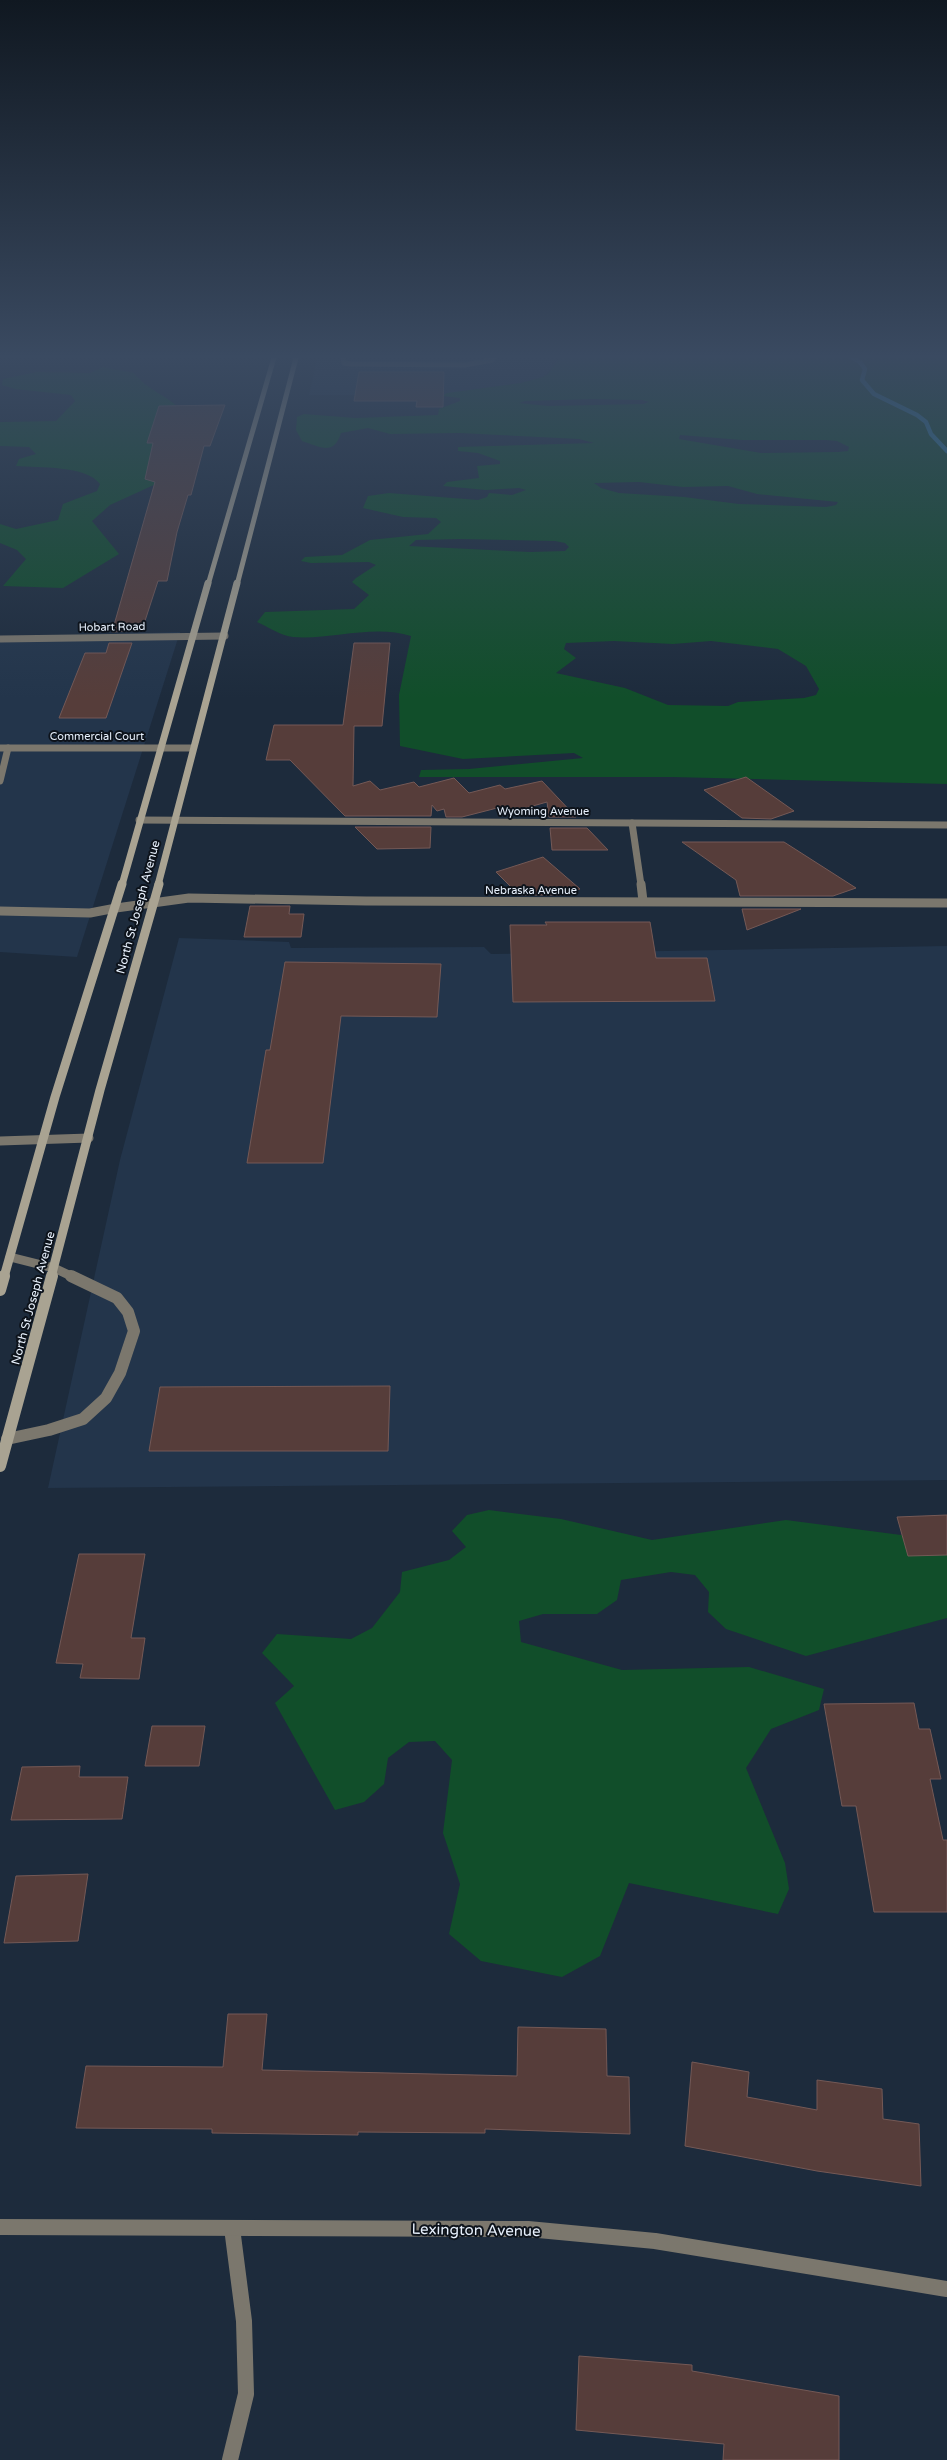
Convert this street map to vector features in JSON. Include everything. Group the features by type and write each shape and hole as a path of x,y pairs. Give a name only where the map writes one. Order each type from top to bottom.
{"main road":[{"name":"North St Joseph Avenue","path":"0,1288 55,1097 116,908 159,748 241,469"},
{"name":"North St Joseph Avenue","path":"0,1466 89,1138 96,1100 142,945 268,469"}],"street":[{"name":"Hobart Road","path":"0,638 225,636"},
{"name":"Commercial Court","path":"0,748 193,748"},
{"path":"0,781 8,748"},
{"name":"Wyoming Avenue","path":"139,820 947,825"},
{"path":"632,823 643,901"},
{"name":"Nebraska Avenue","path":"0,911 90,913 152,902 189,898 376,901 947,903"},
{"path":"0,1141 89,1138"},
{"path":"7,1439 49,1430 83,1419 106,1398 127,1355 134,1331 128,1312 118,1298 54,1268 10,1257"},
{"name":"Lexington Avenue","path":"0,2227 528,2229 655,2241 947,2289"},
{"path":"230,2460 246,2394 244,2321 232,2228"}],"shaded area":[{"path":"180,632 77,957 0,952 0,637"},
{"path":"179,938 289,942 291,948 484,947 491,954 947,946 947,1480 48,1488 120,1160"}],"green space":[{"path":"59,469 161,469 156,484 110,505 92,521 119,554 63,588 3,586 26,559 17,550 0,543 0,524 16,529 58,520 63,504 97,491 100,484 93,478 84,473"},
{"path":"477,469 947,469 947,784 672,777 419,777 421,770 469,769 583,758 574,753 463,759 400,746 399,695 411,636 397,633 367,632 293,637 257,622 265,612 354,609 369,595 352,582 376,565 369,562 311,563 301,561 305,557 342,555 370,540 428,534 441,522 436,518 403,517 363,508 368,496 389,493 478,500 487,497 489,493 512,495 526,490 519,488 486,490 443,486 447,482 479,478","holes":["639,482 683,487 728,486 757,494 838,502 836,505 826,507 739,504 684,497 619,493 601,488 594,483","416,540 555,541 565,543 569,547 565,551 530,552 409,546","614,641 673,644 711,641 778,649 806,666 819,689 816,695 804,698 738,702 728,706 668,705 625,688 556,673 576,658 564,649 566,643"]},
{"path":"489,1510 561,1519 652,1540 786,1520 947,1541 947,1618 806,1656 726,1629 708,1612 709,1592 695,1575 671,1572 621,1580 617,1600 597,1614 543,1614 519,1621 521,1642 622,1670 749,1667 824,1689 819,1710 771,1729 746,1768 785,1863 789,1889 778,1914 629,1883 600,1956 562,1977 481,1961 449,1934 460,1884 443,1833 452,1760 435,1741 409,1742 388,1758 384,1784 364,1802 335,1810 275,1703 294,1686 262,1653 277,1634 351,1639 372,1628 400,1592 402,1572 449,1560 466,1547 452,1531 467,1515"}],"building":[{"path":"147,469 198,469 191,495 188,495 177,532 167,581 158,581 142,630 112,632 155,482 145,479"},
{"path":"109,643 132,643 106,718 59,718 85,653 106,653"},
{"path":"354,643 390,643 382,726 354,726 353,786 370,781 380,790 414,782 419,787 454,778 469,793 500,785 505,789 542,781 576,817 549,817 547,802 508,813 501,807 462,817 446,817 444,809 437,811 432,805 431,816 345,816 290,760 266,760 274,725 343,725"},
{"path":"746,777 794,811 771,819 742,818 704,790"},
{"path":"355,827 431,827 430,848 377,849"},
{"path":"550,828 587,828 608,850 552,850"},
{"path":"682,842 784,842 856,888 833,896 740,896 736,880"},
{"path":"543,857 580,889 559,895 519,895 496,872"},
{"path":"250,906 290,906 289,914 304,914 301,937 244,937"},
{"path":"742,909 801,909 747,930"},
{"path":"545,922 650,922 656,958 707,958 715,1001 513,1002 510,925 547,925"},
{"path":"285,962 441,964 437,1017 341,1016 323,1163 247,1163 266,1050 270,1050"},
{"path":"390,1386 388,1451 149,1451 160,1387"},
{"path":"947,1515 947,1555 908,1556 897,1517"},
{"path":"79,1554 145,1554 131,1638 145,1638 139,1679 80,1678 83,1664 56,1663"},
{"path":"914,1703 919,1729 930,1729 941,1779 930,1779 943,1840 947,1840 947,1912 874,1912 856,1806 842,1806 824,1704"},
{"path":"152,1726 205,1726 199,1766 145,1766"},
{"path":"80,1766 79,1777 128,1777 122,1819 11,1820 22,1767"},
{"path":"88,1874 78,1941 4,1943 16,1876"},
{"path":"228,2014 267,2014 262,2070 517,2076 518,2027 606,2029 607,2076 629,2077 630,2134 485,2129 485,2133 358,2132 358,2135 212,2133 212,2129 76,2128 86,2066 223,2067"},
{"path":"692,2062 749,2072 747,2097 817,2110 817,2080 882,2089 883,2119 919,2124 921,2186 817,2171 685,2146"},
{"path":"579,2356 692,2365 692,2371 839,2396 839,2460 723,2460 724,2444 576,2430"}]}
